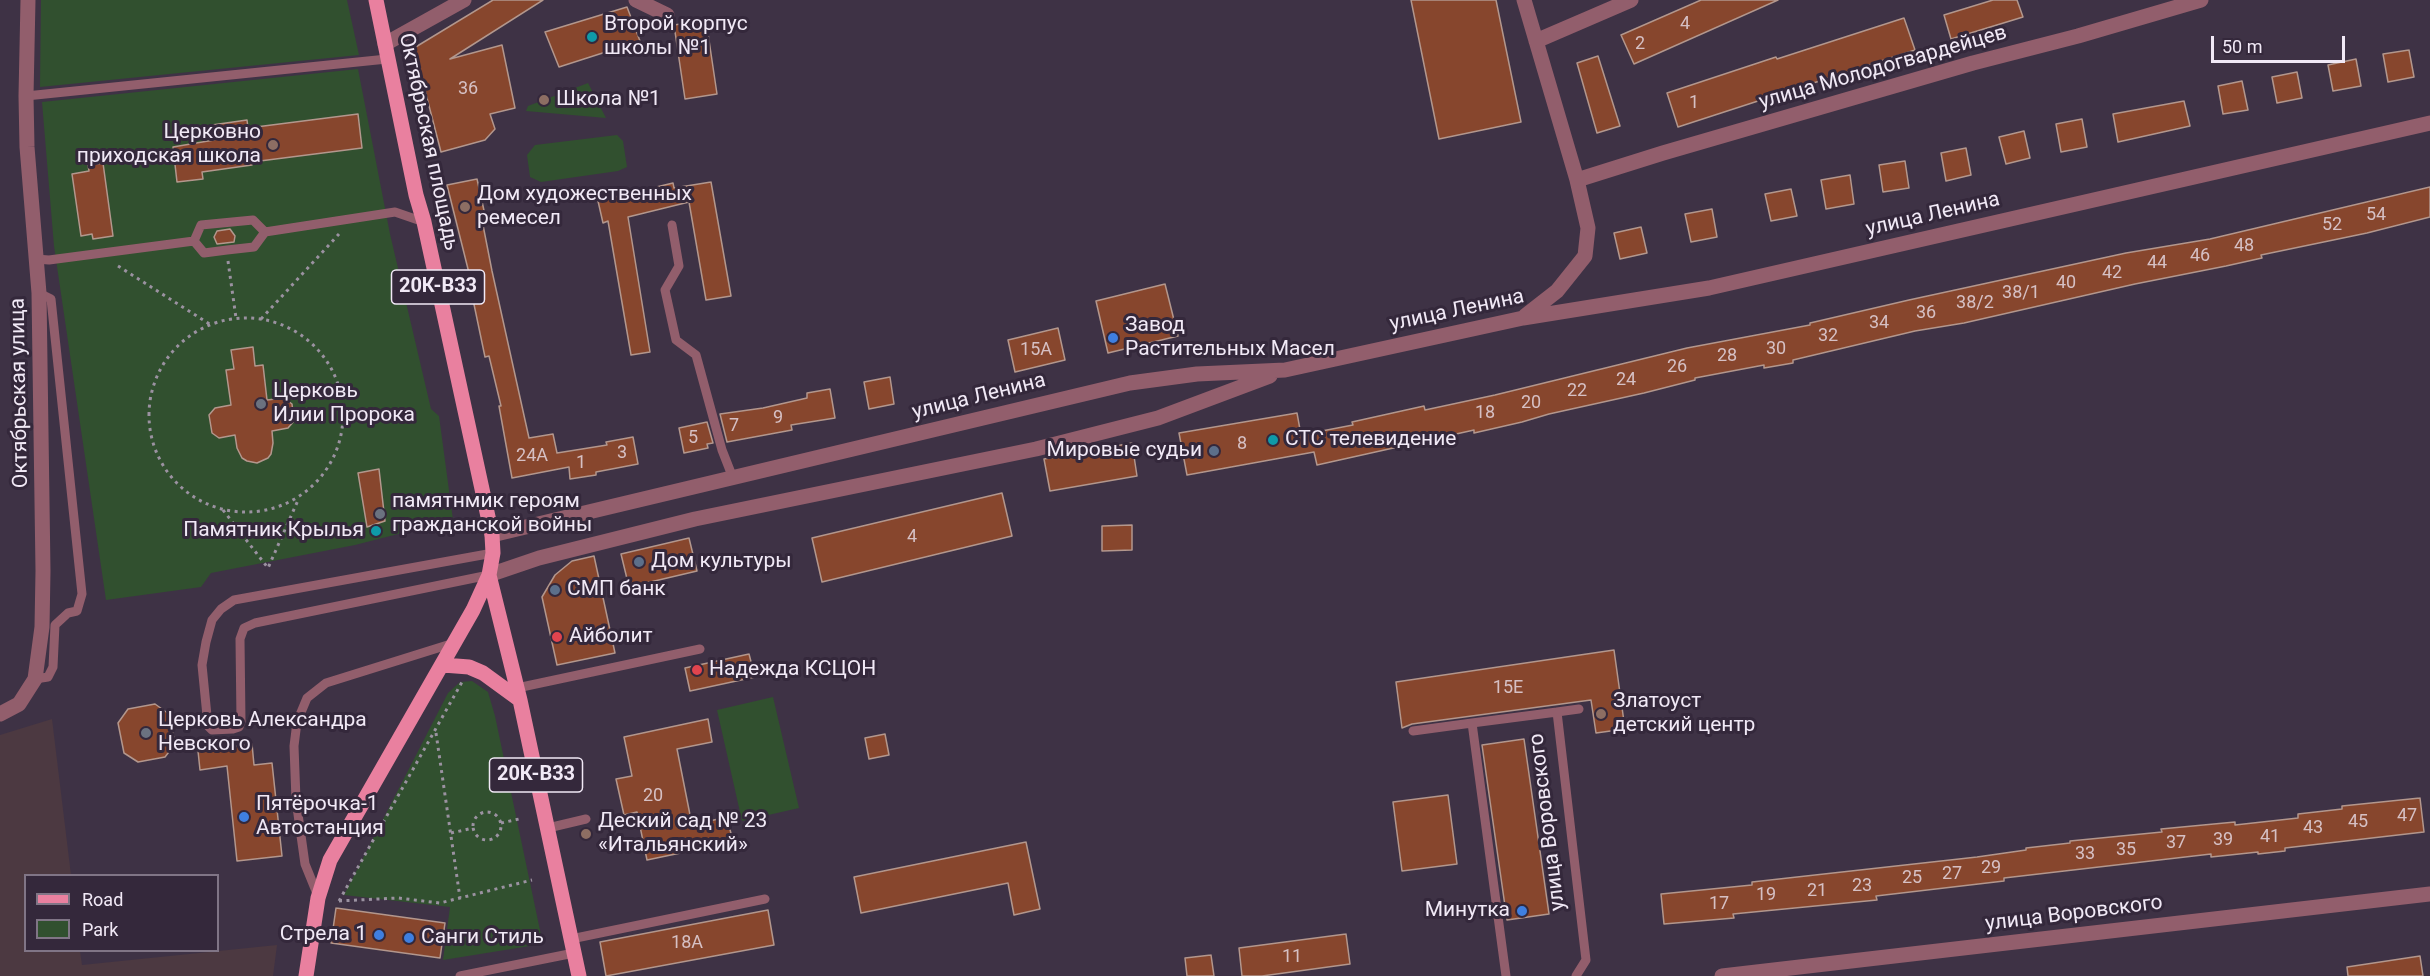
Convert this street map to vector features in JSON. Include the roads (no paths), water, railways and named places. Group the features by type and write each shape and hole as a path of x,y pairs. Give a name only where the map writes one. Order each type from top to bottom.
{"main road":[{"name":"Октябрьская площадь","path":"306,976 318,898 330,860 455,643 489,575 493,553 492,535 424,222 416,195 376,0"},
{"name":"Октябрьская площадь","path":"489,575 518,694 579,976"},
{"path":"443,665 469,667 518,694"}],"street":[{"name":"Октябрьская улица","path":"28,0 26,96 39,293 44,571 42,627 35,679"},
{"path":"386,51 464,0"},
{"path":"636,0 667,15"},
{"path":"1522,318 1557,291 1585,256 1588,228 1577,180 1524,0"},
{"path":"1536,41 1631,0"},
{"name":"улица Молодогвардейцев","path":"1577,180 1951,69 2078,36 2201,0"},
{"name":"улица Ленина","path":"492,535 1130,383 1197,374 1285,370 1522,318 1710,288 2430,123"},
{"path":"489,575 539,558 695,519 1047,446 1158,418 1285,370"},
{"path":"0,714 19,704 35,679"},
{"name":"улица Воровского","path":"1722,976 2430,894"}],"lane":[{"path":"26,96 386,51"},
{"path":"194,241 204,253 254,247 266,231 395,212 424,222"},
{"path":"194,241 201,225 253,220 266,231"},
{"path":"672,225 679,266 665,290 676,340 696,355 722,450 733,478"},
{"path":"36,259 49,260 194,241"},
{"path":"35,679 48,677 53,667 55,625 68,613 77,611 82,594 51,298 39,293"},
{"path":"489,575 255,623 244,628 240,639 241,721 239,727 212,730 208,726 202,665 206,642 212,620 220,609 234,600 493,553"},
{"path":"318,898 305,864 296,800 294,746 297,722 307,698 326,683 455,643"},
{"path":"518,694 700,649"},
{"path":"1557,712 1579,709"},
{"name":"улица Воровского","path":"1413,731 1557,712 1586,960 1576,976"},
{"path":"1472,723 1506,976"},
{"path":"548,828 586,819"},
{"path":"460,976 765,899"}],"place":[{"name":"Второй корпус школы №1","path":"592,37"},
{"name":"Школа №1","path":"544,100"},
{"name":"Церковно приходская школа","path":"273,145"},
{"name":"Дом художественных ремесел","path":"465,207"},
{"name":"Завод Растительных Масел","path":"1113,338"},
{"name":"Церковь Илии Пророка","path":"261,404"},
{"name":"СТС телевидение","path":"1273,440"},
{"name":"Мировые судьи","path":"1214,451"},
{"name":"памятнмик героям гражданской войны","path":"380,514"},
{"name":"Памятник Крылья","path":"376,531"},
{"name":"Дом культуры","path":"639,562"},
{"name":"СМП банк","path":"555,590"},
{"name":"Айболит","path":"557,637"},
{"name":"Надежда КСЦОН","path":"697,670"},
{"name":"Златоуст детский центр","path":"1601,714"},
{"name":"Церковь Александра Невского","path":"146,733"},
{"name":"Пятёрочка-1 Автостанция","path":"244,817"},
{"name":"Деский сад № 23 «Итальянский»","path":"586,834"},
{"name":"Минутка","path":"1522,911"},
{"name":"Стрела 1","path":"379,935"},
{"name":"Санги Стиль","path":"409,938"}]}
